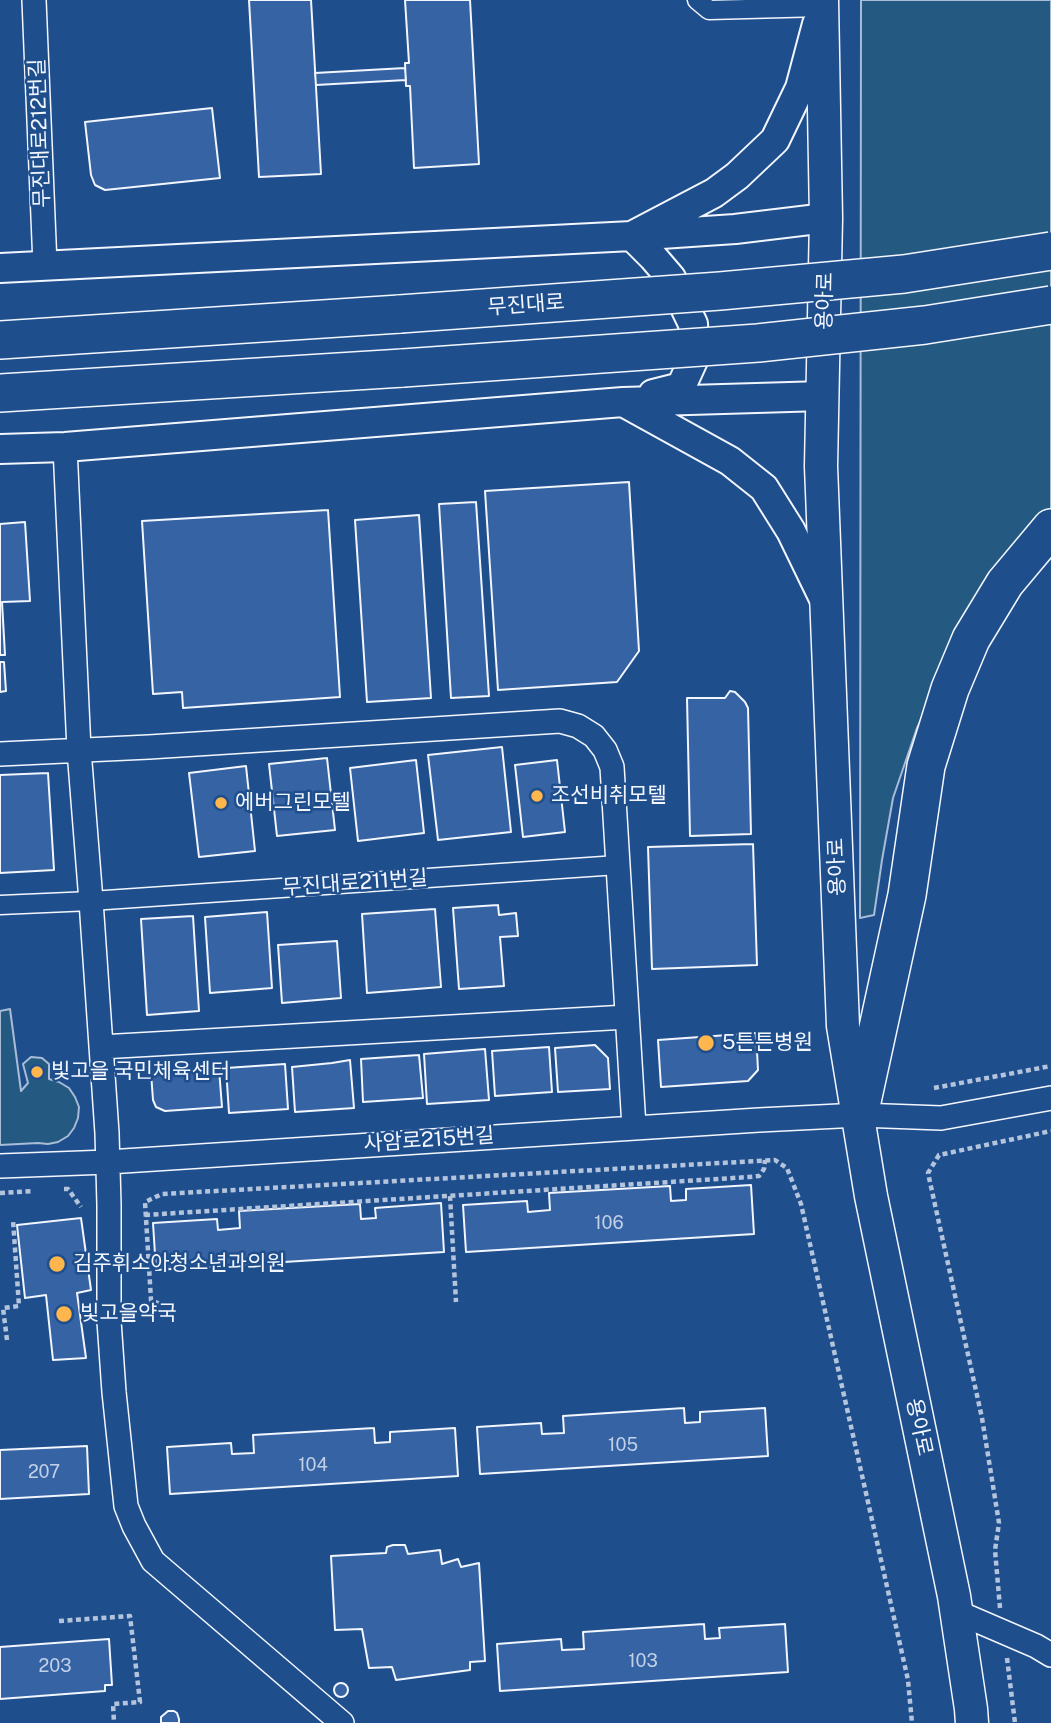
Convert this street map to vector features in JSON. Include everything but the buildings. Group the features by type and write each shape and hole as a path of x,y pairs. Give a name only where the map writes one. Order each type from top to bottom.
{"highway":[{"name":"무진대로","path":"0,340 720,291 904,274 1051,251"},
{"path":"0,393 758,343 925,325 1051,305"},
{"path":"859,1115 906,894 926,766 950,689 971,639 1005,583 1051,528"}],"main road":[{"name":"용아로","path":"822,4 826,218 821,466 843,1026 871,1196 957,1612 972,1723"}],"street":[{"name":"무진대로212번길","path":"34,0 45,265"},
{"path":"632,236 714,193 737,176 775,140 800,88 822,4 709,10 697,0"},
{"path":"0,268 632,236 735,229 826,218"},
{"path":"623,401 681,387 695,356 693,324 671,278 632,236"},
{"path":"0,449 65,447 623,401 823,396"},
{"path":"623,401 730,461 764,488 791,531 828,608"},
{"path":"65,447 79,750 108,1162 109,1321 126,1506 153,1561 342,1723"},
{"path":"0,754 560,721 578,726 594,736 605,750 612,767 634,1127"},
{"name":"무진대로211번길","path":"0,905 618,865"},
{"path":"101,1047 627,1017"},
{"name":"사암로215번길","path":"0,1166 108,1162 859,1115 941,1118 1051,1097"},
{"path":"957,1612 1051,1655"}],"path":[{"path":"934,1088 1051,1066"},
{"path":"1015,1723 995,1550 999,1523 982,1418 929,1172 939,1155 1051,1131"},
{"path":"145,1215 750,1177 759,1176 765,1169 765,1160"},
{"path":"160,1304 151,1300 145,1202 162,1194 775,1160 786,1168 801,1204 908,1680 912,1723"},
{"path":"54,1190 68,1189 81,1207"},
{"path":"0,1193 41,1190"},
{"path":"450,1196 456,1302"},
{"path":"7,1340 3,1308 19,1306 13,1220"},
{"path":"59,1621 130,1616 140,1702 113,1704 114,1723"}],"shaded area":[{"path":"861,0 1051,0 1051,528 954,651 917,728 893,798 874,915 860,918"},
{"name":"빛고을 국민체육센터","path":"10,1009 21,1091 28,1083 23,1064 31,1057 42,1058 49,1064 49,1079 69,1088 79,1107 74,1128 58,1142 0,1145 0,1011"}],"place":[{"name":"조선비취모텔","path":"537,796"},
{"name":"에버그린모텔","path":"221,803"},
{"name":"5튼튼병원","path":"706,1043"},
{"name":"빛고을 국민체육센터","path":"37,1072"},
{"name":"김주휘소아청소년과의원","path":"57,1264"},
{"name":"빛고을약국","path":"64,1314"}]}
